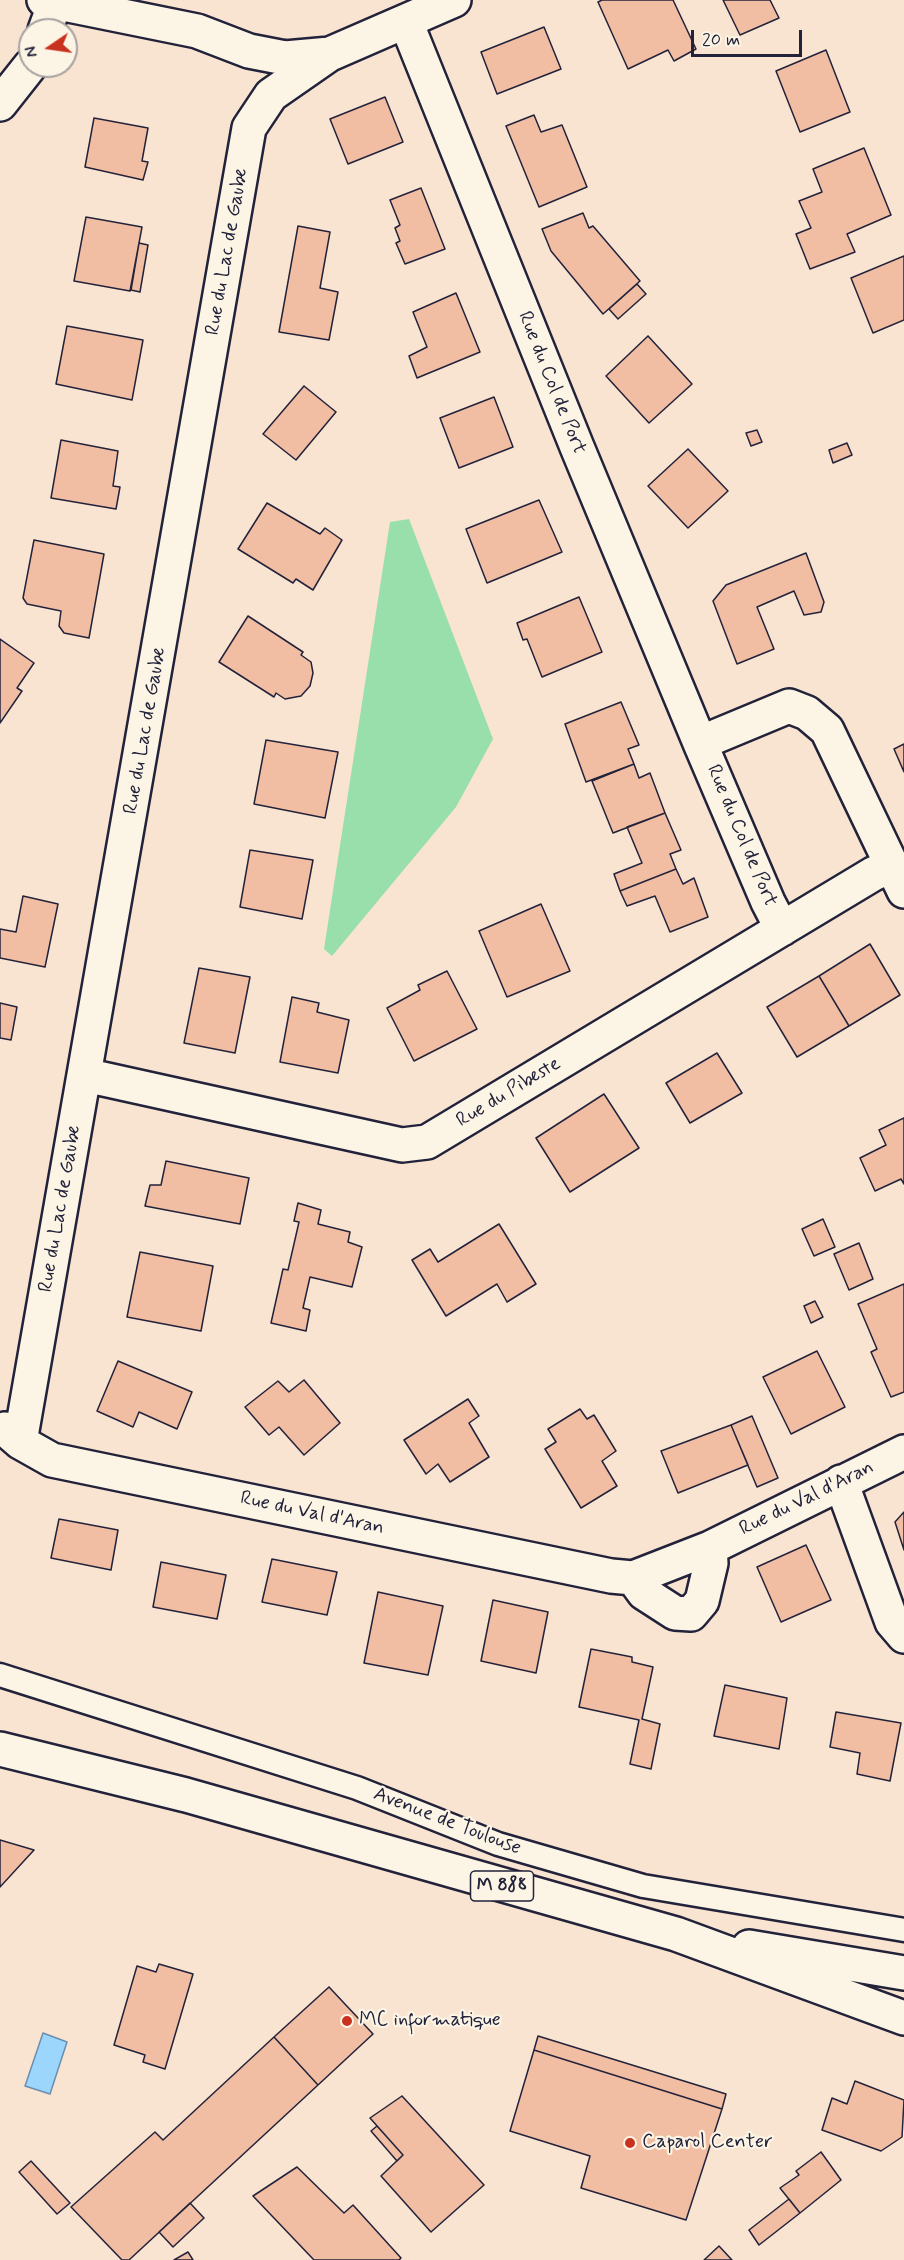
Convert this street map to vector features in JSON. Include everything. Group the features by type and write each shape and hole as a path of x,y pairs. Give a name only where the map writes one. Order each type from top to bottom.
{"street":[{"path":"48,11 197,31 258,53 285,58 330,54 454,0"},
{"name":"Rue du Col de Port","path":"406,22 700,743 768,902 782,929"},
{"name":"Rue du Lac de Gaube","path":"10,1434 85,1075 249,129 272,96 330,54"},
{"path":"0,104 21,78"},
{"name":"Rue du Col de Port","path":"700,743 789,706 807,713 827,730 898,878"},
{"name":"Rue du Pibeste","path":"85,1075 402,1145 427,1142 873,874 898,878"},
{"name":"Rue du Val d'Aran","path":"10,1434 52,1460 633,1578 710,1548 904,1452"},
{"path":"841,1482 892,1622 904,1636"},
{"path":"633,1578 644,1593 675,1613 691,1614 702,1601 711,1563 710,1548"},
{"name":"Avenue de Toulouse","path":"0,1749 186,1795 676,1934 904,2018"},
{"name":"Avenue de Toulouse","path":"676,1934 904,1973"}],"lane":[{"name":"Avenue de Toulouse","path":"0,1675 357,1788 498,1844 643,1886 904,1930"}],"green space":[{"path":"409,519 493,739 456,807 332,956 324,949 390,522"}],"water":[{"path":"43,2033 67,2042 50,2094 25,2086"}],"building":[{"path":"602,0 673,0 696,49 674,61 668,50 628,69 598,2"},
{"path":"723,0 770,0 779,18 740,35"},
{"path":"544,27 561,69 497,94 481,52"},
{"path":"826,50 850,112 800,132 776,71"},
{"path":"385,97 403,142 348,164 330,119"},
{"path":"534,115 541,132 562,125 587,187 539,207 506,126"},
{"path":"94,118 148,128 142,161 148,162 143,180 85,167"},
{"path":"864,148 891,215 847,234 855,252 810,269 796,234 811,228 799,201 822,192 813,169"},
{"path":"421,188 445,249 405,264 396,243 400,241 395,228 400,225 390,200"},
{"path":"583,213 589,228 593,226 640,281 603,314 551,251 542,229"},
{"path":"86,217 142,227 130,291 74,281"},
{"path":"298,226 330,232 320,288 338,292 329,340 279,332"},
{"path":"139,243 148,245 140,292 131,290"},
{"path":"904,256 904,320 873,333 851,278"},
{"path":"637,284 646,294 618,319 609,309"},
{"path":"456,293 480,352 417,378 409,356 427,347 413,312"},
{"path":"67,326 143,340 132,400 56,384"},
{"path":"648,336 692,384 649,423 606,376"},
{"path":"304,386 336,412 296,460 263,434"},
{"path":"494,397 513,447 459,468 440,418"},
{"path":"757,430 762,442 751,446 746,433"},
{"path":"61,440 118,451 113,486 120,487 116,509 51,498"},
{"path":"847,443 852,455 833,463 829,450"},
{"path":"688,449 728,491 688,528 648,486"},
{"path":"539,500 562,552 487,583 466,529"},
{"path":"267,503 320,534 325,528 342,540 313,590 296,579 293,583 238,549"},
{"path":"34,540 104,554 89,638 64,633 59,626 61,611 27,604 23,598"},
{"path":"806,553 824,602 821,612 804,615 794,591 757,607 774,649 737,664 713,601 726,585"},
{"path":"579,597 602,652 542,677 527,639 523,640 517,623"},
{"path":"248,616 303,652 301,655 311,662 313,673 310,686 301,696 285,699 276,693 274,697 219,662"},
{"path":"0,639 34,663 17,688 22,691 0,723"},
{"path":"621,702 639,745 628,749 634,764 586,782 565,724"},
{"path":"266,740 338,752 325,818 254,804"},
{"path":"904,744 904,772 894,749"},
{"path":"634,764 639,778 650,773 665,813 613,833 592,781"},
{"path":"665,813 681,850 670,854 676,869 620,891 614,874 642,863 627,827"},
{"path":"250,850 313,860 302,919 240,907"},
{"path":"676,869 683,884 694,878 708,917 670,932 655,896 627,906 620,891"},
{"path":"23,896 58,904 45,967 0,958 0,929 16,932"},
{"path":"541,904 570,971 507,997 479,931"},
{"path":"870,944 900,995 849,1026 819,976"},
{"path":"199,968 250,977 235,1053 184,1043"},
{"path":"447,971 477,1029 414,1061 387,1008 420,990 418,985"},
{"path":"819,976 849,1026 797,1057 767,1007"},
{"path":"292,997 319,1003 317,1012 349,1020 338,1073 280,1062"},
{"path":"0,1003 17,1007 11,1040 0,1038"},
{"path":"717,1053 742,1093 690,1123 666,1083"},
{"path":"604,1094 639,1148 570,1192 536,1138"},
{"path":"904,1118 904,1184 901,1179 875,1191 860,1158 886,1145 879,1130"},
{"path":"166,1161 249,1178 240,1224 145,1206 150,1185 161,1185"},
{"path":"298,1203 321,1210 318,1224 350,1232 348,1242 362,1247 352,1287 310,1277 303,1308 310,1310 306,1331 271,1323 283,1269 288,1270 299,1222 294,1221"},
{"path":"823,1219 835,1247 814,1256 802,1229"},
{"path":"499,1224 536,1284 507,1302 497,1284 446,1316 412,1260 430,1249 438,1262"},
{"path":"859,1243 873,1279 849,1290 834,1254"},
{"path":"140,1252 213,1266 201,1331 127,1317"},
{"path":"904,1284 904,1392 891,1397 871,1352 877,1349 858,1304"},
{"path":"815,1301 823,1317 811,1323 804,1306"},
{"path":"817,1351 845,1407 791,1434 763,1377"},
{"path":"118,1361 192,1392 177,1429 139,1412 133,1427 97,1411"},
{"path":"304,1380 340,1423 304,1455 279,1427 269,1435 245,1407 278,1381 289,1392"},
{"path":"468,1399 479,1416 469,1423 489,1457 450,1482 438,1464 426,1474 404,1440"},
{"path":"580,1409 587,1419 594,1415 616,1451 602,1461 617,1486 581,1508 545,1449 556,1442 548,1429"},
{"path":"752,1416 778,1478 757,1487 731,1425"},
{"path":"731,1425 748,1465 678,1493 661,1451"},
{"path":"904,1512 904,1550 895,1522"},
{"path":"59,1519 118,1530 111,1570 51,1558"},
{"path":"806,1545 831,1600 781,1622 757,1567"},
{"path":"272,1559 337,1572 327,1615 262,1602"},
{"path":"161,1562 226,1575 217,1619 153,1607"},
{"path":"378,1592 443,1606 428,1675 364,1663"},
{"path":"493,1600 548,1612 536,1673 481,1661"},
{"path":"591,1649 632,1657 632,1662 653,1667 642,1719 660,1724 651,1769 630,1764 639,1720 579,1707"},
{"path":"725,1685 787,1698 779,1749 714,1736"},
{"path":"836,1712 901,1723 890,1781 857,1774 860,1753 830,1747"},
{"path":"0,1840 34,1850 0,1887"},
{"path":"159,1964 193,1974 165,2069 143,2062 145,2055 114,2045 137,1966 156,1972"},
{"path":"329,1987 373,2034 318,2085 274,2037"},
{"path":"538,2036 726,2094 722,2109 534,2050"},
{"path":"274,2037 318,2085 129,2260 122,2260 71,2207 155,2132 163,2140"},
{"name":"Caparol Center","path":"534,2050 722,2109 686,2220 581,2188 590,2156 510,2131"},
{"path":"855,2081 904,2100 902,2137 881,2151 822,2130 832,2098 847,2104"},
{"path":"402,2096 484,2185 431,2232 381,2176 403,2155 370,2118"},
{"path":"377,2126 403,2155 397,2161 371,2131"},
{"path":"821,2152 841,2180 800,2213 780,2188 799,2175 796,2171"},
{"path":"31,2161 70,2203 57,2214 19,2172"},
{"path":"297,2167 344,2213 353,2205 401,2258 399,2260 314,2260 253,2196"},
{"path":"789,2199 800,2213 759,2245 749,2230"},
{"path":"190,2203 204,2218 173,2247 159,2232"},
{"path":"719,2246 732,2260 704,2260"},
{"path":"188,2252 193,2260 174,2260"}],"place":[{"name":"MC informatique","path":"347,2021"},
{"name":"Caparol Center","path":"630,2143"}]}
